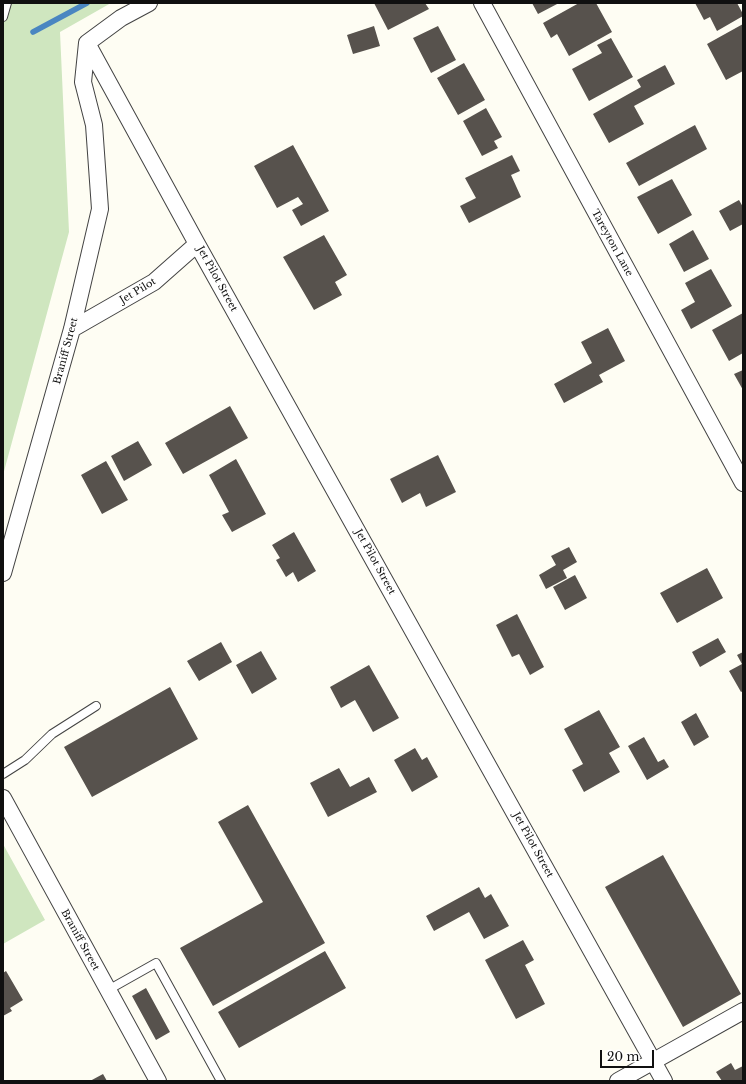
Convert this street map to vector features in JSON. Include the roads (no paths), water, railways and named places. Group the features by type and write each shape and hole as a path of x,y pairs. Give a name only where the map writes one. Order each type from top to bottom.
{"street":[{"path":"87,43 121,18 149,3"},
{"name":"Tareyton Lane","path":"482,3 743,483"},
{"name":"Braniff Street","path":"3,573 72,329 100,209 94,125 83,82 87,43"},
{"name":"Jet Pilot Street","path":"87,43 197,244 664,1081"},
{"name":"Jet Pilot","path":"72,329 154,282 197,244"},
{"name":"Braniff Street","path":"3,798 158,1081"},
{"path":"618,1081 743,1011"}],"lane":[{"path":"3,17 6,3"},
{"path":"3,774 25,760 52,734 96,706"},
{"path":"108,990 156,963 221,1081"}],"waterway":[{"path":"33,32 87,3"}]}
